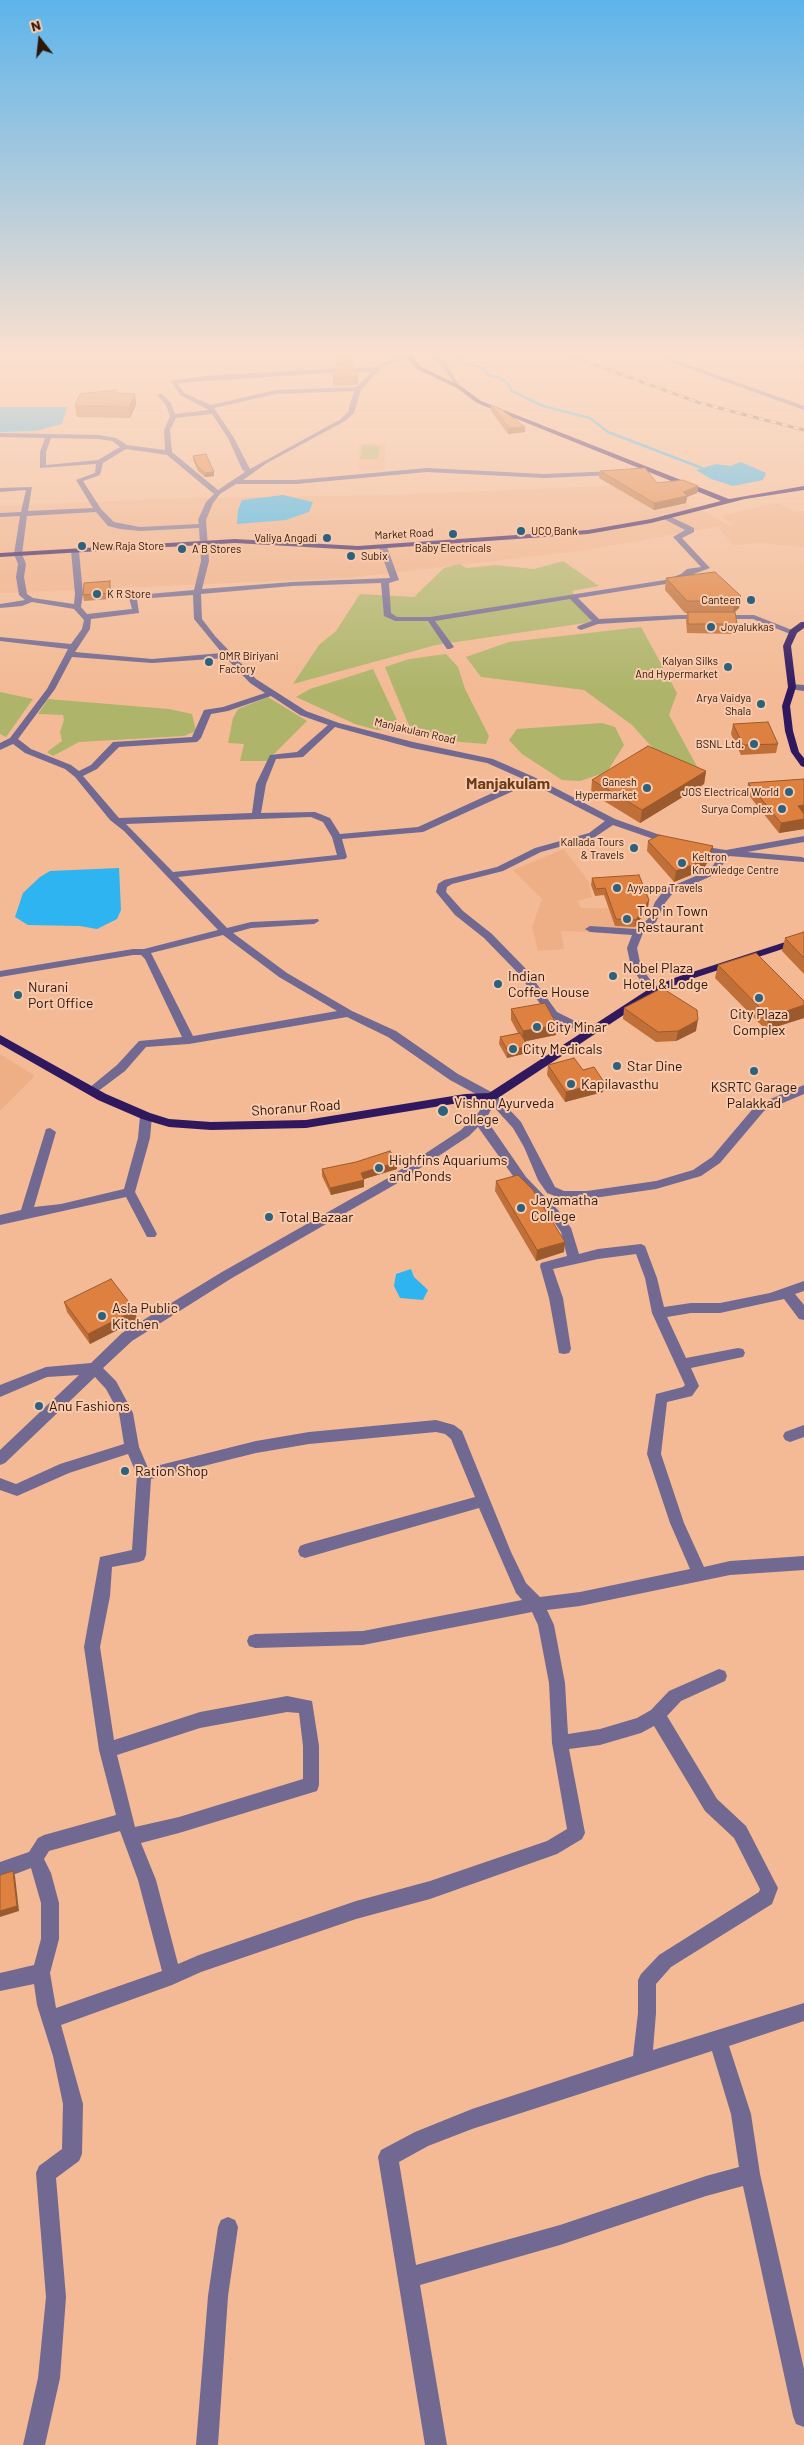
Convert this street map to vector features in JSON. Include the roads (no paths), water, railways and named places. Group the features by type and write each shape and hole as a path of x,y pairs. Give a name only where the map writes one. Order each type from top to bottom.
{"main road":[{"path":"633,464 728,501"},
{"name":"Market Road","path":"0,555 235,541 358,548 588,532 667,517 728,501 804,488"},
{"path":"804,624 792,632 787,646 792,687 786,706 789,731 795,752 804,764"},
{"path":"592,1030 606,1016 649,985 676,974 804,932"},
{"path":"485,1109 592,1030 653,991 681,978 804,939"},
{"name":"Shoranur Road","path":"0,1039 92,1091 146,1116 169,1123 211,1126 278,1126 358,1117 471,1098 485,1109"}],"street":[{"path":"42,464 42,468 80,464"},
{"path":"100,464 98,474 79,480 98,510 112,524 120,527 140,529 202,526 205,512 210,502 218,493 263,464"},
{"path":"182,464 210,489 218,493"},
{"path":"243,464 245,469 250,472"},
{"path":"634,472 645,469"},
{"path":"235,482 296,482 427,470 544,476 625,472"},
{"path":"0,490 30,488 23,513 18,554 22,564 20,577 27,598"},
{"path":"0,514 98,510"},
{"path":"385,581 387,614 395,619 430,619 666,582 684,576 690,570 706,568 677,536 690,530 667,517"},
{"name":"Manjakulam Road","path":"202,526 205,561 197,592 198,619 227,655 253,681 270,694 303,713 334,724 412,745 490,761 531,779 612,821 642,834 685,846 726,853 803,861"},
{"path":"85,617 136,611 133,598 137,596 292,584 394,580 383,547"},
{"path":"75,551 79,594 77,607"},
{"path":"0,597 27,598 77,607 88,620 86,630 47,695 13,740 0,747"},
{"path":"572,597 597,622"},
{"path":"0,606 22,604 27,598"},
{"path":"581,628 597,622 679,617 754,617 792,632"},
{"path":"430,619 450,647"},
{"path":"0,638 72,651 152,661 227,655"},
{"path":"792,687 804,688"},
{"path":"78,775 94,767 116,744 194,740 197,738 207,712 225,709 270,694"},
{"path":"256,815 261,784 273,757 300,755 334,724"},
{"path":"13,740 28,750 68,767 78,775 117,820 224,931 283,975 348,1013 392,1034 454,1078 485,1109 522,1180 554,1213 566,1231 574,1259"},
{"path":"337,837 420,830 531,779"},
{"path":"117,820 256,815 320,815 327,820 337,837 342,857 172,875"},
{"path":"592,1030 570,1023 553,1014 522,972 488,936 459,913 441,892 442,886 448,882 500,869 538,850 592,835 612,821"},
{"name":"Manjakulam Road","path":"726,853 786,844 804,839"},
{"path":"786,844 803,861"},
{"path":"649,985 636,967 632,948 638,932 652,920 660,902 669,891 713,872 726,853"},
{"path":"0,974 133,952 144,952 251,925 314,921"},
{"path":"590,929 638,932"},
{"path":"144,952 150,958 189,1040"},
{"path":"92,1091 122,1068 143,1044 189,1040 348,1013"},
{"path":"485,1109 517,1125 530,1147 544,1180 551,1190 563,1195 587,1195 656,1185 697,1173 716,1160 760,1108 804,1089"},
{"path":"0,1459 127,1337 227,1275 392,1181 465,1133 485,1109"},
{"path":"146,1116 144,1138 129,1192 151,1234"},
{"path":"26,1213 50,1132"},
{"path":"0,1220 129,1192"},
{"path":"564,1350 556,1298 546,1266 574,1259 641,1249 659,1313 692,1386 687,1392 662,1398 654,1454 677,1522 700,1574"},
{"path":"659,1313 691,1308 720,1308 772,1298 804,1286"},
{"path":"786,1292 804,1315"},
{"path":"682,1364 738,1353"},
{"path":"0,1391 46,1372 95,1368"},
{"path":"95,1368 110,1385 126,1414 132,1447 144,1474 139,1555 105,1562 102,1596 92,1646 107,1750 128,1829 147,1880 172,1976"},
{"path":"51,2019 172,1976 199,1964 356,1910 430,1890 551,1848 576,1833 560,1743 557,1683 546,1626 538,1606 521,1588 492,1526 457,1435 449,1429 436,1426 310,1438 256,1447 144,1474"},
{"path":"0,1484 17,1490 65,1468 132,1447"},
{"path":"305,1550 483,1501"},
{"path":"256,1642 363,1638 730,1568 804,1564"},
{"path":"560,1743 600,1737 641,1725 656,1715 675,1696 719,1676"},
{"path":"0,1871 35,1858 44,1844 128,1829 179,1825 311,1785 311,1746 306,1706 287,1704 200,1720 107,1750"},
{"path":"642,2063 647,2013 647,1980 665,1961 766,1898 769,1888 740,1832 711,1805 656,1715"},
{"path":"34,2445 49,2378 56,2297 46,2173 72,2154 73,2104 46,2005 41,1973 50,1939 50,1903 42,1873 35,1858"},
{"path":"0,1982 41,1973"},
{"path":"436,2445 388,2157 422,2139 472,2119 804,2012"},
{"path":"718,2040 741,2114 750,2174 804,2416"},
{"path":"408,2278 560,2235 706,2186 750,2174"},
{"path":"207,2445 218,2296 228,2227"}],"water":[{"path":"716,464 730,466 746,464 766,473 763,480 733,486 711,479 696,470"},
{"path":"283,495 313,502 309,512 286,520 237,524 238,510 242,500"},
{"path":"119,868 121,910 117,919 97,929 80,926 28,925 15,917 23,893 40,877 50,871"},
{"path":"411,1269 414,1277 428,1290 423,1300 400,1298 394,1286 396,1274"}],"waterway":[{"path":"692,464 702,468"}],"place":[{"name":"UCO Bank","path":"521,531"},
{"name":"Baby Electricals","path":"453,534"},
{"name":"Valiya Angadi","path":"327,538"},
{"name":"New Raja Store","path":"82,546"},
{"name":"A B Stores","path":"182,549"},
{"name":"Subix","path":"351,556"},
{"name":"K R Store","path":"97,594"},
{"name":"Canteen","path":"751,600"},
{"name":"Joyalukkas","path":"711,627"},
{"name":"OMR Biriyani Factory","path":"209,662"},
{"name":"Kalyan Silks And Hypermarket","path":"728,667"},
{"name":"Arya Vaidya Shala","path":"761,704"},
{"name":"BSNL Ltd.","path":"754,744"},
{"name":"Ganesh Hypermarket","path":"647,788"},
{"name":"JOS Electrical World","path":"789,792"},
{"name":"Surya Complex","path":"782,809"},
{"name":"Kallada Tours & Travels","path":"634,848"},
{"name":"Keltron Knowledge Centre","path":"682,863"},
{"name":"Ayyappa Travels","path":"617,888"},
{"name":"Top in Town Restaurant","path":"627,919"},
{"name":"Nobel Plaza Hotel & Lodge","path":"613,976"},
{"name":"Indian Coffee House","path":"498,984"},
{"name":"Nurani Port Office","path":"18,995"},
{"name":"City Plaza Complex","path":"759,998"},
{"name":"City Minar","path":"537,1027"},
{"name":"City Medicals","path":"513,1049"},
{"name":"Star Dine","path":"617,1066"},
{"name":"KSRTC Garage Palakkad","path":"754,1071"},
{"name":"Kapilavasthu","path":"571,1084"},
{"name":"Vishnu Ayurveda College","path":"443,1111"},
{"name":"Highfins Aquariums and Ponds","path":"379,1168"},
{"name":"Jayamatha College","path":"521,1208"},
{"name":"Total Bazaar","path":"269,1217"},
{"name":"Asla Public Kitchen","path":"102,1316"},
{"name":"Anu Fashions","path":"39,1406"},
{"name":"Ration Shop","path":"125,1471"}],"district":[{"name":"Manjakulam","path":"508,784"}]}
